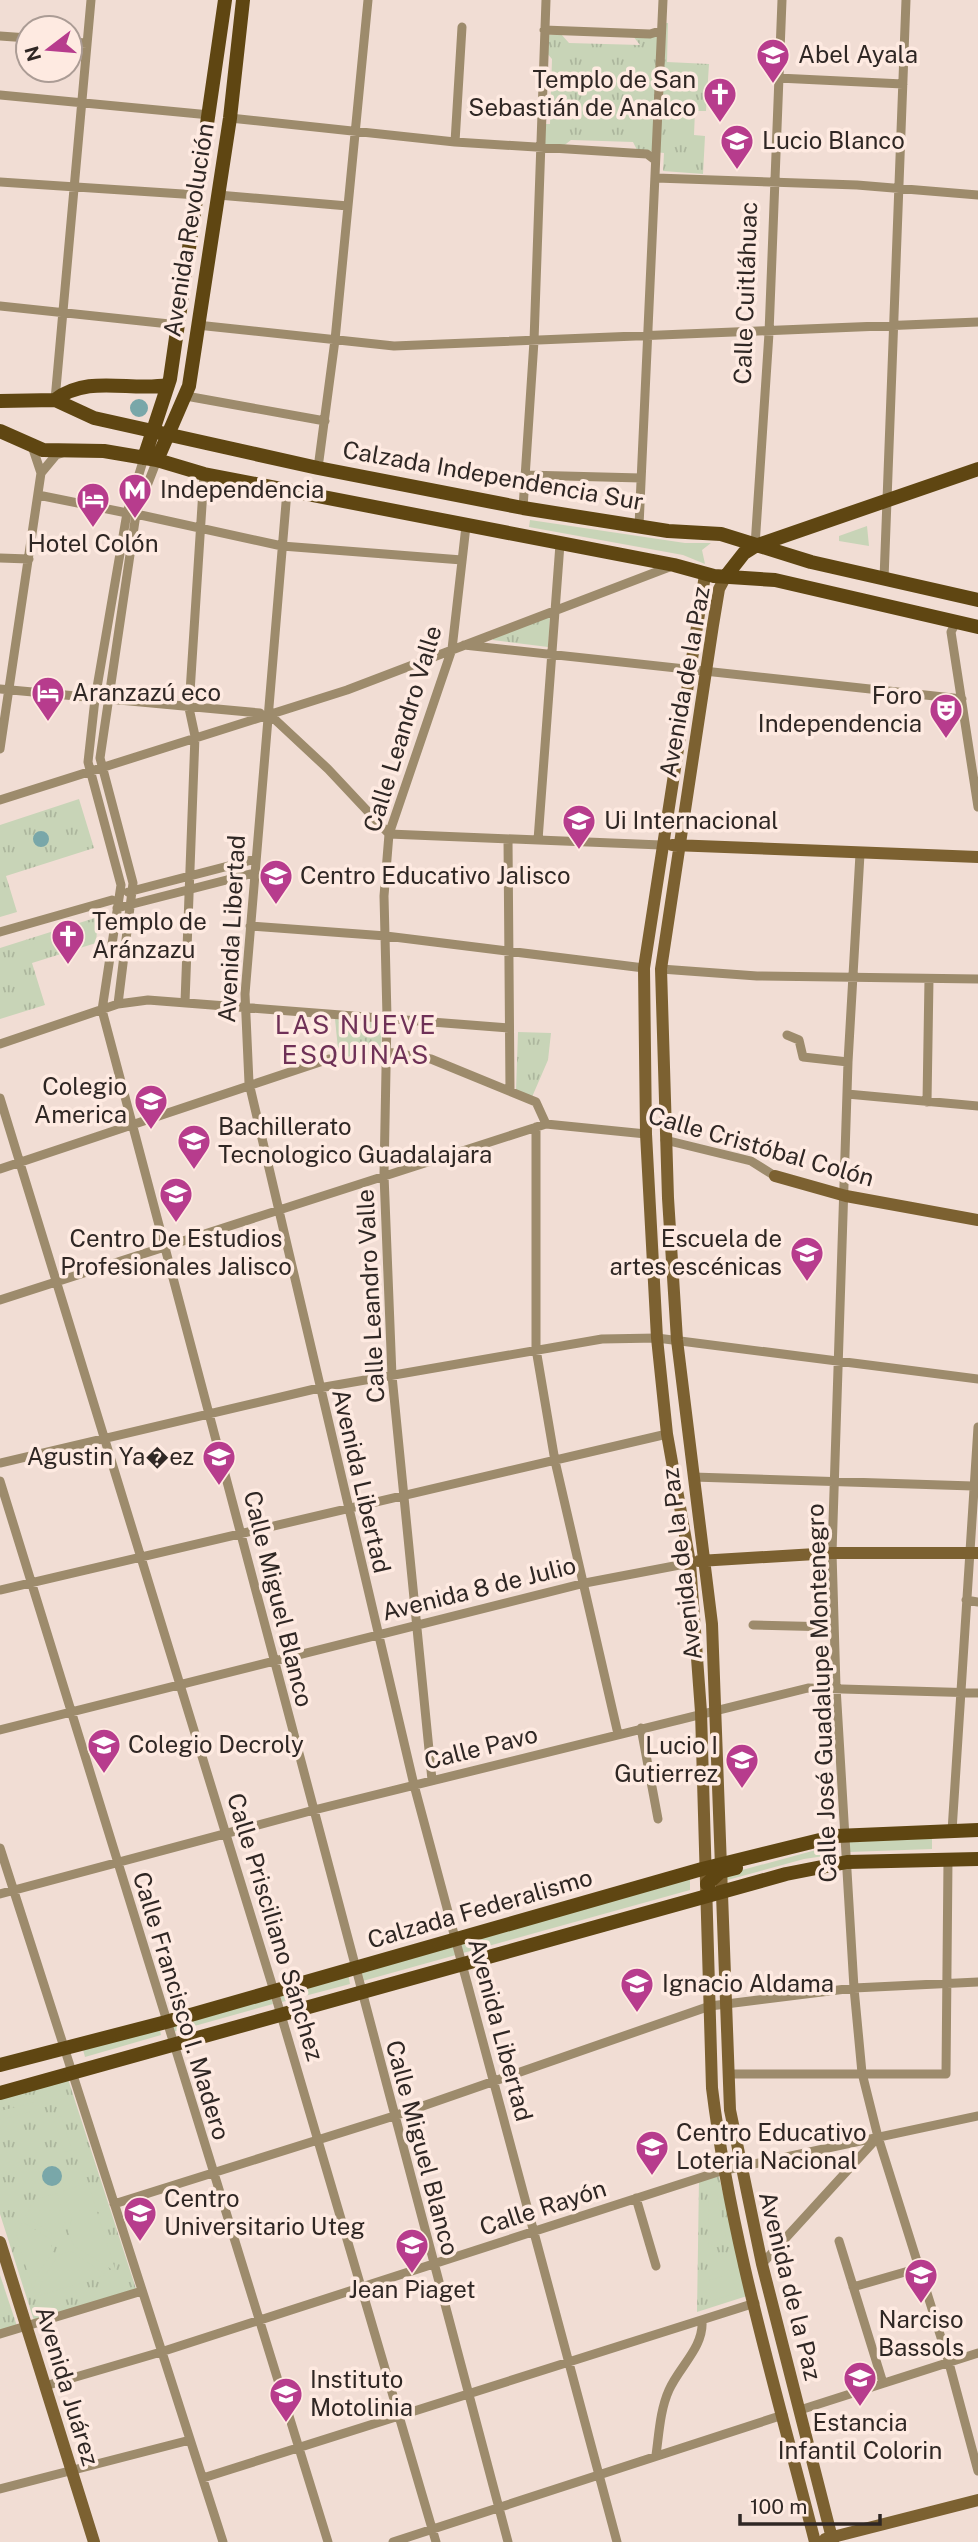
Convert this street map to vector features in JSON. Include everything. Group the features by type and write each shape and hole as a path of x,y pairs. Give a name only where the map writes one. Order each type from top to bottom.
{"main road":[{"name":"Avenida Revolución","path":"150,459 152,430 168,385 179,325 225,0"},
{"name":"Avenida Revolución","path":"150,459 169,435 186,396 230,118 243,0"},
{"path":"55,400 64,393 98,384 150,388 168,385"},
{"name":"Calzada Independencia Sur","path":"0,401 55,400 94,418 318,468 523,508 668,531 721,534 755,546 978,600"},
{"path":"0,431 43,450 104,451 150,459 204,474 674,565 705,575 775,580 978,627"},
{"path":"726,576 744,553 755,546 978,469"},
{"name":"Calzada Federalismo","path":"0,2065 166,2022 456,1939 840,1835 978,1830"},
{"name":"Calzada Federalismo","path":"0,2093 712,1890 846,1862 978,1859"},
{"path":"712,1890 716,1868"}],"street":[{"path":"55,400 91,0"},
{"path":"318,468 335,340 368,0"},
{"path":"523,508 534,341 546,0"},
{"path":"639,526 663,0"},
{"name":"Calle Cuitláhuac","path":"755,546 769,333 782,0"},
{"path":"884,579 906,0"},
{"path":"455,142 462,27"},
{"path":"544,30 650,34 660,31"},
{"path":"778,78 903,84"},
{"path":"0,95 210,115"},
{"path":"230,118 455,142 647,154 655,160"},
{"path":"656,177 899,187 978,195"},
{"path":"0,182 198,195"},
{"path":"218,195 348,206"},
{"path":"0,306 179,325"},
{"path":"197,325 394,346 647,335 769,333 978,322"},
{"path":"186,396 325,421"},
{"path":"0,749 4,690 29,559 41,474 37,455 31,445"},
{"path":"41,474 56,455 66,451"},
{"path":"118,1004 133,883 102,765 107,700 132,514 150,459"},
{"path":"185,1002 195,736 189,708 204,474"},
{"path":"526,475 641,478"},
{"name":"Avenida Libertad","path":"288,491 244,1009 248,1083 414,1785 617,2542"},
{"path":"38,495 282,546 462,559"},
{"name":"Calle Miguel Blanco","path":"132,514 95,699 90,769 121,885 116,901 102,1010 211,1413 313,1810 508,2542"},
{"name":"Calle Leandro Valle","path":"432,1780 392,1376 384,1175 387,1017 384,896 389,834 452,649 466,526"},
{"path":"538,839 560,544"},
{"path":"0,558 29,559"},
{"path":"0,800 102,765 347,690 674,565"},
{"name":"Avenida de la Paz","path":"705,575 644,968 646,1134 657,1338 667,1434 690,1563 716,1868"},
{"name":"Avenida de la Paz","path":"716,1868 717,1708 705,1559 677,1340 665,1140 660,969 719,589 726,576"},
{"path":"956,622 951,632 978,807"},
{"path":"462,645 962,699"},
{"path":"4,690 269,714 328,769 389,834 978,858"},
{"path":"508,839 510,1091"},
{"name":"Calle José Guadalupe Montenegro","path":"860,854 848,1062 846,1196 832,1553 840,1835 846,1862 862,2073 878,2137 949,2363 978,2471"},
{"path":"0,932 116,901 132,891 255,859"},
{"path":"116,901 131,904 254,873"},
{"path":"250,926 386,936 644,968"},
{"path":"660,969 757,976 978,979"},
{"path":"927,1102 929,979"},
{"path":"0,1044 118,1004 148,1000 509,1028"},
{"path":"787,1035 799,1040 803,1056 848,1062"},
{"path":"0,1300 547,1124 536,1102 431,1059 387,1052"},
{"path":"0,1169 248,1083 329,1059"},
{"path":"847,1094 978,1106"},
{"name":"Calle Prisciliano Sánchez","path":"0,1098 107,1438 281,2013 436,2542"},
{"name":"Calle Cristóbal Colón","path":"547,1124 646,1134 751,1161 775,1176 846,1196 978,1220"},
{"path":"536,1127 536,1349 555,1461 618,1734"},
{"path":"0,1463 319,1388 601,1339 677,1340 978,1379"},
{"path":"952,1831 966,1601 974,1553 978,1427"},
{"path":"0,1590 242,1536 667,1434"},
{"path":"693,1477 834,1483 975,1480"},
{"name":"Calle Francisco I. Madero","path":"0,1481 212,2174 328,2542"},
{"name":"Avenida 8 de Julio","path":"0,1730 585,1583 705,1559 832,1553 974,1553"},
{"path":"966,1601 978,1602"},
{"path":"753,1625 834,1627"},
{"name":"Calle Pavo","path":"0,1894 313,1810 717,1708 808,1688 978,1693"},
{"path":"640,1728 658,1819"},
{"path":"0,1848 223,2542"},
{"path":"729,2074 946,2074 944,1983 948,1860"},
{"name":"Avenida de la Paz","path":"712,1890 726,2003 730,2110 739,2166 832,2540"},
{"name":"Avenida de la Paz","path":"712,1890 712,2088 724,2170 815,2542"},
{"path":"114,2204 394,2116 710,2006 854,1988 978,1982"},
{"name":"Calle Rayón","path":"45,2386 161,2352 724,2170 978,2116"},
{"path":"762,2264 878,2137"},
{"path":"636,2198 656,2266"},
{"path":"839,2241 883,2384"},
{"name":"Avenida Juárez","path":"0,2242 94,2542"},
{"path":"853,2287 919,2268"},
{"path":"0,2334 142,2291"},
{"path":"203,2479 755,2303"},
{"path":"656,2455 668,2391 698,2343 703,2332 702,2321"},
{"path":"800,2410 978,2353"},
{"path":"393,2542 783,2415"},
{"path":"0,2489 190,2440"},
{"path":"815,2542 832,2540 978,2500"}],"green space":[{"path":"668,23 667,62 709,64 706,111 695,111 694,135 705,136 703,174 663,171 664,153 637,150 633,142 571,140 562,147 543,145 542,124 550,124 552,59 545,51 547,35 561,34 569,43 640,45 633,36 653,36"},
{"path":"530,520 685,543 711,543 702,550 705,564 683,555 529,527"},
{"path":"867,526 869,546 839,541 839,536"},
{"path":"550,616 548,647 493,640 493,636"},
{"path":"79,799 94,848 6,876 17,912 0,917 0,825"},
{"path":"98,917 96,943 32,963 45,1005 0,1019 0,948"},
{"path":"335,1019 381,1021 382,1056 354,1055 339,1059"},
{"path":"518,1032 551,1033 548,1060 532,1097 516,1091"},
{"path":"932,1838 932,1849 849,1852 848,1842"},
{"path":"838,1844 838,1854 804,1859 724,1881 724,1875"},
{"path":"690,1878 690,1890 463,1953 460,1942"},
{"path":"452,1944 456,1955 359,1982 356,1971"},
{"path":"348,1973 350,1984 282,2002 279,1992"},
{"path":"270,1994 273,2004 173,2032 170,2022"},
{"path":"159,2025 161,2035 85,2057 82,2046"},
{"path":"67,2076 138,2295 36,2327 0,2214 0,2095"},
{"path":"35,2102 37,2110 0,2120 0,2111"},
{"path":"61,2116 72,2150 65,2152 54,2119"},
{"path":"718,2172 747,2296 697,2312 699,2179"},
{"path":"88,2183 116,2272 74,2246 68,2232 72,2218 63,2191"},
{"path":"57,2193 66,2220 62,2230 53,2234 25,2217 34,2200"},
{"path":"717,2196 727,2242 708,2248 709,2198"},
{"path":"23,2222 50,2239 53,2252 38,2273 33,2290 16,2234"},
{"path":"71,2251 106,2275 38,2296 43,2278 59,2255"},
{"path":"731,2274 737,2293 711,2301 706,2281"},
{"path":"0,2275 19,2332 0,2338"}],"water":[{"path":"139,399 145,402 148,408 145,414 139,417 133,414 130,408 133,402"},
{"path":"41,831 49,839 41,847 33,839"},
{"path":"52,2166 59,2169 62,2176 59,2183 52,2186 45,2183 42,2176 45,2169"}],"place":[{"name":"Abel Ayala","path":"773,85"},
{"name":"Templo de San Sebastián de Analco","path":"720,124"},
{"name":"Lucio Blanco","path":"737,171"},
{"name":"Independencia","path":"135,520"},
{"name":"Hotel Colón","path":"93,529"},
{"name":"Aranzazú eco","path":"48,723"},
{"name":"Foro Independencia","path":"946,740"},
{"name":"Ui Internacional","path":"579,851"},
{"name":"Centro Educativo Jalisco","path":"276,906"},
{"name":"Templo de Aránzazu","path":"68,966"},
{"name":"Colegio America","path":"151,1131"},
{"name":"Bachillerato Tecnologico Guadalajara","path":"194,1171"},
{"name":"Centro De Estudios Profesionales Jalisco","path":"176,1224"},
{"name":"Escuela de artes escénicas","path":"807,1283"},
{"name":"Agustin Ya�ez","path":"219,1487"},
{"name":"Colegio Decroly","path":"104,1775"},
{"name":"Lucio I Gutierrez","path":"742,1790"},
{"name":"Ignacio Aldama","path":"637,2014"},
{"name":"Centro Educativo Loteria Nacional","path":"652,2177"},
{"name":"Centro Universitario Uteg","path":"140,2243"},
{"name":"Jean Piaget","path":"412,2275"},
{"name":"Narciso Bassols","path":"921,2305"},
{"name":"Estancia Infantil Colorin","path":"860,2408"},
{"name":"Instituto Motolinia","path":"286,2424"}],"district":[{"name":"LAS NUEVE ESQUINAS","path":"356,1040"}]}
